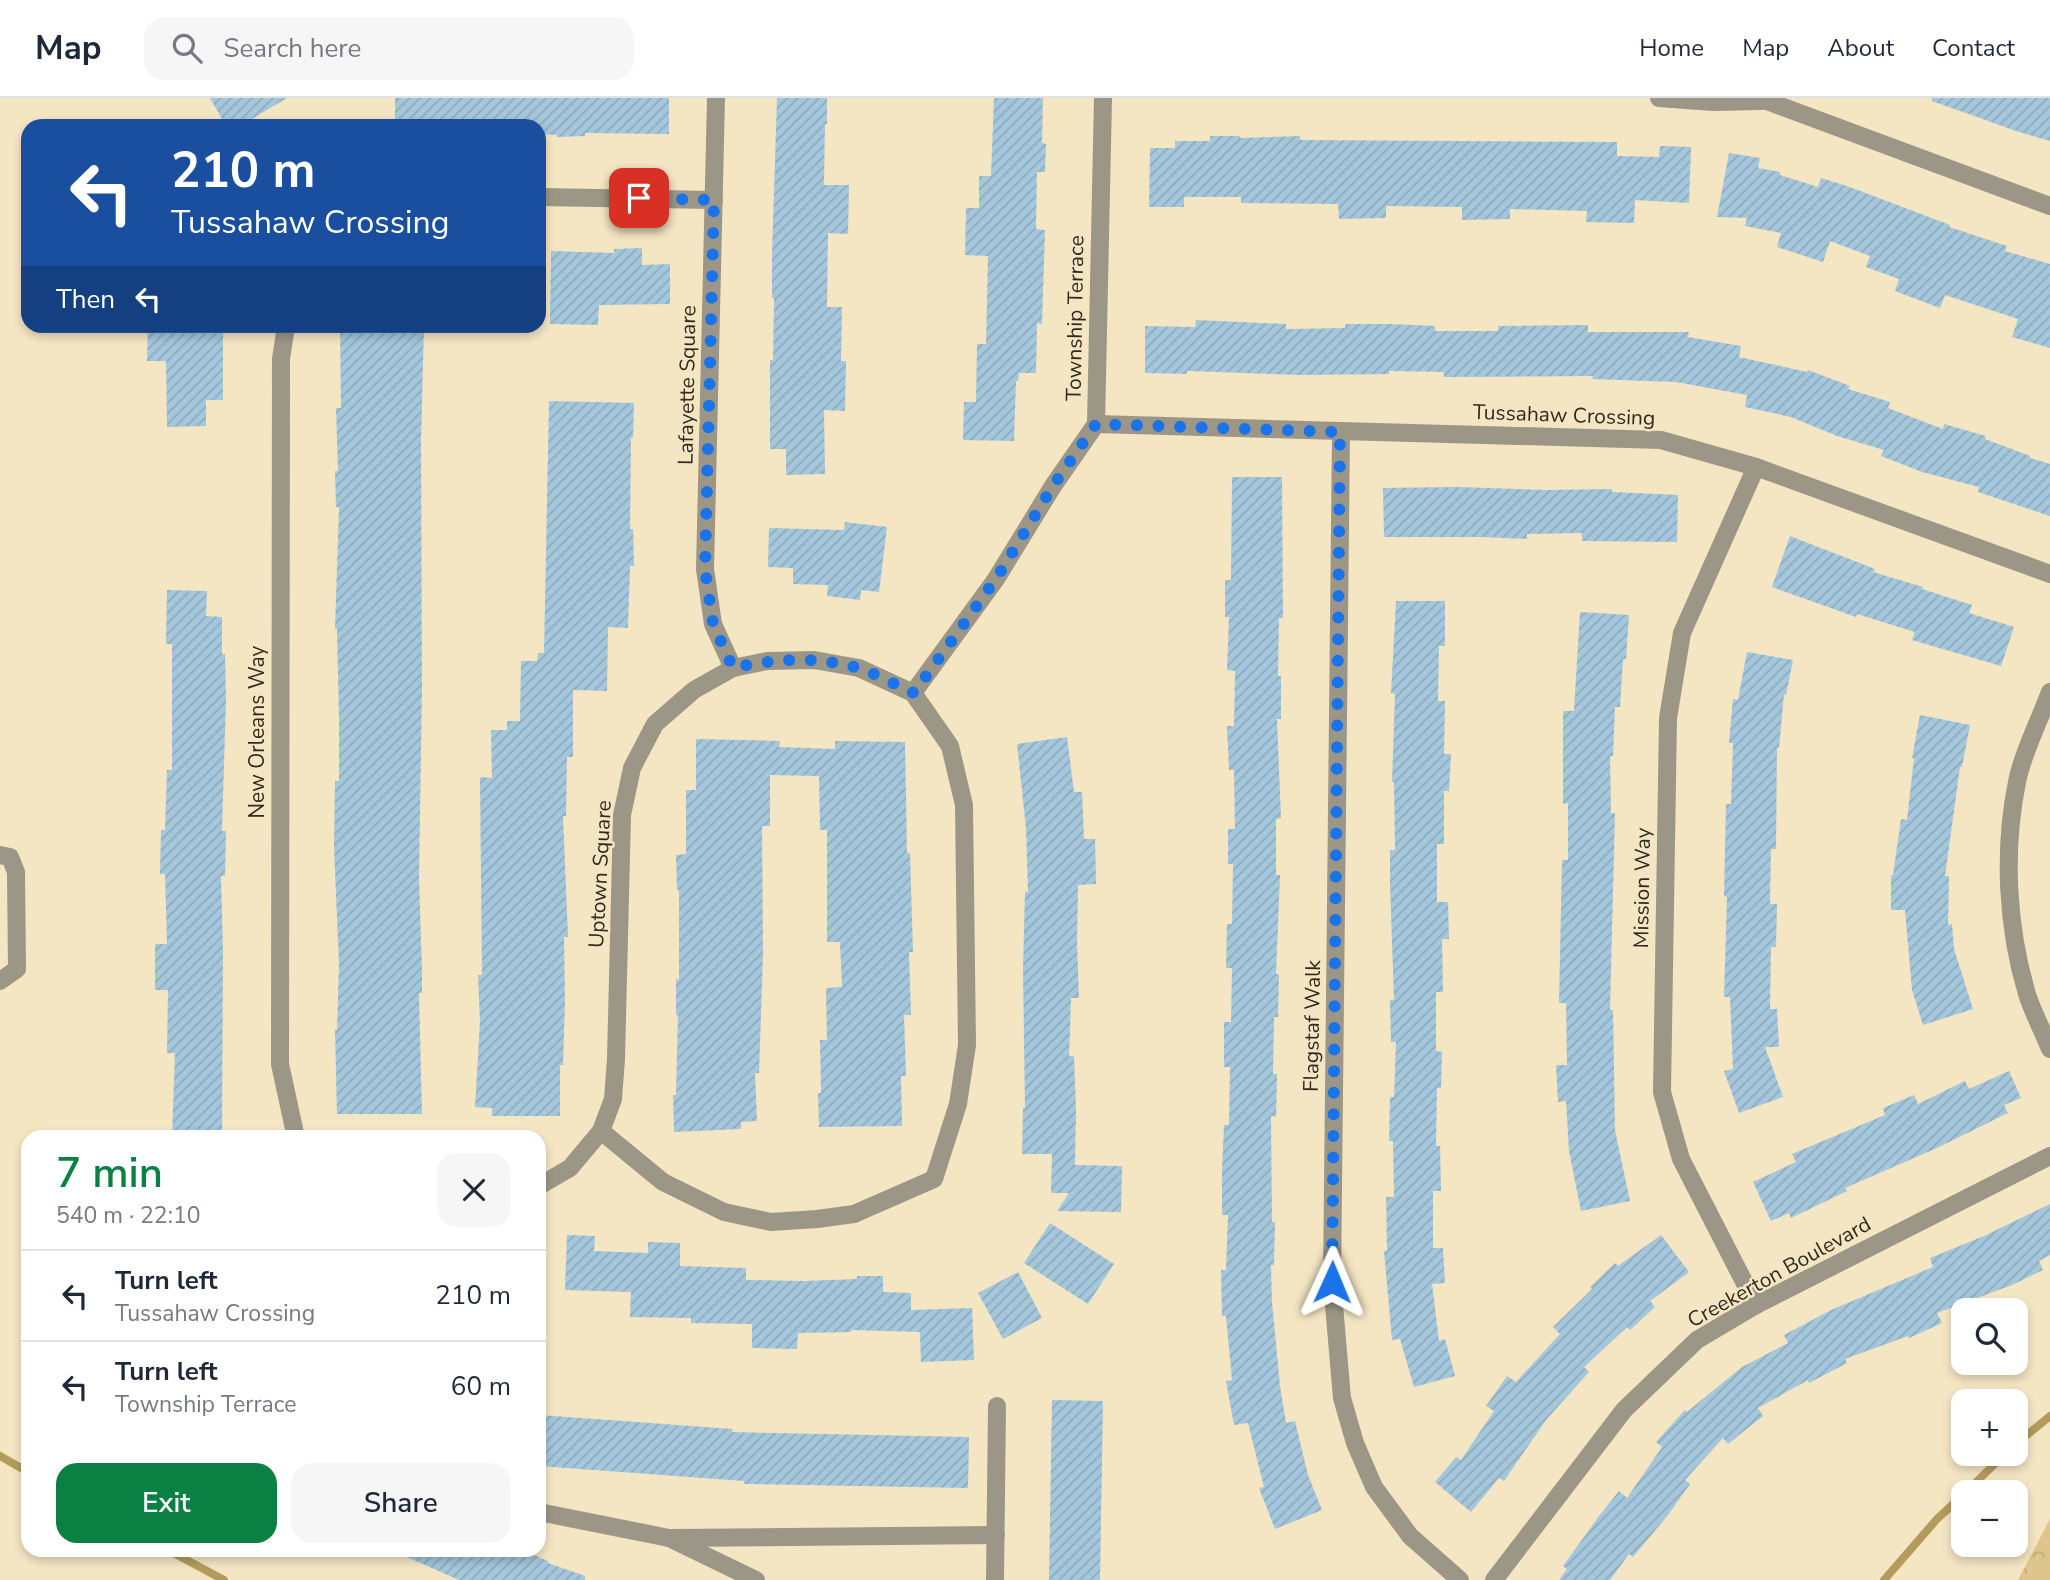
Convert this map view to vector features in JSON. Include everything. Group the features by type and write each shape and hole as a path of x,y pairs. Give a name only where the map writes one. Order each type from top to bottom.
{"street":[{"name":"Lafayette Square","path":"716,98 705,569 713,624 733,668"},
{"name":"Township Terrace","path":"914,693 996,579 1053,486 1096,424 1103,98"},
{"path":"1659,98 1713,102 1760,99 2050,206"},
{"path":"546,197 714,200"},
{"name":"New Orleans Way","path":"285,333 281,359 280,1064 294,1130"},
{"name":"Tussahaw Crossing","path":"1096,424 1661,440 1756,467 2050,574"},
{"name":"Flagstaf Walk","path":"1340,432 1332,1282 1342,1398 1355,1443 1374,1486 1410,1536 1460,1580"},
{"name":"Mission Way","path":"1756,467 1682,633 1668,718 1662,1092 1681,1159 1756,1305"},
{"name":"Uptown Square","path":"601,1132 613,1099 617,1059 622,815 632,768 655,724 694,690 733,668 767,660 814,660 859,668 914,693"},
{"path":"2050,692 2017,780 2010,841 2014,939 2028,996 2050,1049"},
{"path":"546,1182 570,1168 601,1132 663,1182 724,1212 771,1222 854,1214 934,1179 958,1104 967,1045 964,805 950,746 914,693"},
{"path":"0,855 10,857 16,872 17,969 0,981"},
{"name":"Creekerton Boulevard","path":"1494,1580 1624,1410 1697,1340 1756,1305 2050,1156"},
{"path":"995,1580 997,1406"},
{"path":"546,1513 669,1538 996,1535"},
{"path":"669,1538 755,1580"}],"green space":[{"path":"2050,1519 2050,1580 2018,1580"}],"building":[{"path":"210,98 287,98 252,119 222,119"},
{"path":"395,98 669,98 669,134 585,133 585,136 557,137 546,134 546,119 395,119"},
{"path":"777,98 827,98 824,185 849,185 848,234 828,233 827,307 842,307 841,361 846,361 845,411 824,410 825,474 786,475 786,449 770,449"},
{"path":"994,98 1043,98 1042,143 1046,144 1045,172 1037,172 1036,229 1045,230 1042,324 1037,323 1036,373 1019,373 1016,381 1014,441 963,440 964,402 976,402 977,344 986,344 988,256 965,255 966,208 979,208 979,176 991,176"},
{"path":"1932,98 2050,98 2050,141 1932,101"},
{"path":"1210,136 1300,136 1300,140 1617,142 1617,156 1659,157 1660,146 1691,147 1689,203 1635,200 1634,223 1586,222 1587,211 1510,209 1510,219 1462,220 1462,207 1386,206 1386,218 1339,219 1338,204 1241,203 1241,197 1184,197 1184,207 1149,207 1150,148 1175,148 1175,141 1210,141"},
{"path":"1729,153 1760,158 1758,168 1780,172 1780,175 1818,187 1821,178 1847,186 1950,225 1949,227 2007,246 2005,251 2050,264 2050,348 2012,337 2018,319 1945,295 1940,308 1895,291 1899,279 1866,267 1870,256 1830,241 1823,262 1777,247 1781,233 1745,226 1747,218 1717,217"},
{"path":"642,248 642,265 670,264 670,304 599,305 598,325 550,324 551,251 614,253 614,249"},
{"path":"1196,320 1286,324 1286,329 1345,328 1345,324 1390,324 1435,326 1435,331 1498,331 1498,326 1588,325 1588,332 1689,332 1688,337 1741,346 1739,357 1807,372 1808,370 1850,386 1848,389 1890,402 1888,408 1943,429 1944,424 1986,436 1985,439 2050,464 2050,516 1978,492 1979,487 1922,472 1881,456 1884,450 1837,436 1791,417 1745,407 1747,395 1676,382 1592,379 1593,376 1444,377 1444,372 1389,371 1389,374 1301,375 1187,371 1187,374 1145,373 1145,326 1195,327"},
{"path":"148,333 223,333 223,400 206,400 206,426 167,427 166,361 147,361"},
{"path":"340,333 424,333 419,878 422,1114 337,1114 335,1030 339,965 334,847 335,781 339,781 335,629 339,507 336,507 335,471 338,471 336,408 341,408"},
{"path":"549,401 634,403 630,529 633,529 634,566 630,566 628,628 608,627 607,691 573,690 573,757 567,757 566,816 563,816 568,937 564,937 565,1001 563,1065 560,1065 560,1116 492,1116 492,1108 475,1107 480,1022 478,975 482,975 480,777 492,778 491,730 507,730 507,721 520,721 521,661 537,661 538,653 544,653"},
{"path":"1232,477 1282,477 1283,618 1279,618 1278,676 1281,676 1281,719 1277,719 1281,818 1276,819 1276,875 1280,875 1276,974 1279,974 1278,1017 1274,1017 1273,1074 1277,1074 1276,1117 1271,1116 1272,1222 1275,1222 1274,1265 1271,1265 1272,1302 1286,1423 1295,1421 1308,1475 1322,1510 1275,1529 1259,1488 1264,1487 1248,1423 1234,1425 1226,1381 1232,1380 1226,1316 1222,1316 1221,1270 1226,1270 1228,1215 1222,1215 1222,1171 1224,1125 1229,1125 1230,1067 1224,1067 1224,1022 1231,1022 1232,968 1226,968 1227,924 1232,924 1233,864 1228,864 1228,829 1235,829 1234,770 1229,770 1227,726 1234,726 1235,671 1227,670 1229,617 1225,617 1225,580 1231,580"},
{"path":"1383,488 1612,489 1612,492 1678,495 1677,542 1582,541 1582,533 1527,534 1527,539 1384,537"},
{"path":"845,522 887,527 879,592 861,590 860,600 827,596 828,585 793,584 793,568 768,567 769,528 844,530"},
{"path":"1790,536 1875,569 1873,572 1972,605 1969,613 2014,627 2001,666 1912,640 1915,632 1857,614 1856,617 1772,587"},
{"path":"167,590 207,591 206,616 222,617 222,654 225,654 222,831 226,831 225,876 221,876 222,1130 172,1130 175,1053 167,1053 168,990 155,990 155,944 167,944 165,874 160,874 167,770 172,770 172,644 166,644"},
{"path":"1396,601 1445,601 1445,646 1439,646 1438,701 1445,701 1444,754 1451,754 1449,791 1444,791 1444,844 1437,844 1437,902 1448,902 1449,939 1442,939 1443,992 1436,992 1436,1051 1442,1052 1441,1088 1437,1088 1436,1146 1440,1146 1441,1191 1433,1191 1433,1248 1443,1248 1445,1283 1432,1284 1439,1341 1445,1339 1455,1376 1414,1387 1400,1339 1392,1340 1384,1251 1387,1251 1386,1197 1394,1197 1393,1141 1389,1141 1390,1097 1394,1097 1396,1042 1391,1042 1390,1000 1394,1000 1390,850 1395,850 1392,782 1395,694 1391,693"},
{"path":"1580,612 1629,615 1620,707 1615,707 1613,756 1610,756 1611,813 1615,813 1610,1010 1613,1010 1615,1130 1630,1201 1581,1211 1569,1151 1566,1101 1558,1102 1556,1065 1567,1065 1566,1003 1559,1003 1562,860 1568,860 1568,803 1563,804 1563,711 1574,711"},
{"path":"1747,652 1793,660 1786,695 1784,694 1779,748 1777,747 1776,849 1771,849 1770,904 1777,904 1776,947 1771,947 1770,1009 1777,1009 1779,1047 1765,1047 1783,1097 1739,1113 1724,1071 1733,1069 1730,997 1724,997 1727,897 1724,896 1726,804 1731,804 1733,743 1729,743 1733,699 1738,700"},
{"path":"1920,715 1970,725 1960,767 1945,876 1949,876 1948,925 1952,924 1954,949 1973,1009 1923,1025 1912,990 1905,910 1891,910 1891,875 1901,819 1907,820 1912,758"},
{"path":"1067,737 1074,792 1082,792 1084,839 1095,839 1096,884 1078,885 1079,998 1071,998 1069,1056 1074,1056 1075,1165 1122,1166 1121,1212 1057,1211 1069,1193 1051,1193 1052,1154 1022,1154 1025,1108 1023,969 1025,892 1028,892 1026,828 1017,744"},
{"path":"696,739 780,741 779,747 835,749 835,741 905,742 907,853 910,853 913,952 909,952 911,1015 904,1015 906,1076 901,1076 902,1126 819,1127 820,1040 827,1040 826,988 842,987 840,942 827,942 827,830 820,830 819,776 770,775 770,826 762,826 763,953 759,1073 755,1073 757,1121 741,1122 741,1129 674,1132 673,1095 676,1095 678,1015 676,979 679,980 679,890 676,855 686,854 686,790 696,790"},
{"path":"2009,1071 2021,1098 2004,1105 2008,1113 1937,1148 1845,1188 1847,1191 1791,1218 1789,1213 1771,1221 1753,1182 1796,1162 1792,1154 1885,1115 1883,1108 1914,1095 1918,1104 1965,1081 1969,1089"},
{"path":"2050,1204 2050,1255 2039,1261 2043,1270 1977,1298 1951,1298 1951,1308 1937,1313 1942,1323 1909,1338 1908,1336 1845,1359 1847,1363 1809,1383 1808,1380 1758,1408 1763,1416 1728,1444 1723,1438 1685,1480 1690,1484 1668,1515 1633,1557 1629,1554 1610,1580 1559,1580 1567,1569 1563,1566 1599,1516 1619,1491 1627,1498 1662,1447 1656,1442 1685,1410 1687,1412 1742,1367 1788,1343 1784,1335 1831,1310 1933,1267 1930,1258"},
{"path":"1050,1223 1114,1264 1088,1304 1024,1263"},
{"path":"567,1235 595,1236 594,1251 648,1253 648,1242 680,1243 680,1266 746,1268 746,1280 804,1281 883,1276 883,1292 911,1293 911,1310 972,1308 974,1360 921,1362 920,1332 851,1330 798,1333 797,1349 752,1348 752,1324 691,1323 691,1318 630,1317 631,1292 565,1290"},
{"path":"1661,1235 1689,1272 1650,1301 1655,1307 1630,1330 1627,1327 1584,1367 1589,1372 1546,1420 1504,1481 1499,1478 1471,1512 1435,1482 1456,1457 1461,1460 1494,1411 1486,1406 1507,1376 1516,1382 1560,1334 1553,1327 1592,1289 1590,1287 1615,1263 1618,1266"},
{"path":"1018,1272 1042,1318 1003,1339 978,1293"},
{"path":"1052,1400 1103,1401 1100,1580 1049,1580"},
{"path":"546,1416 733,1429 732,1432 969,1437 968,1488 744,1484 744,1481 546,1467"},
{"path":"407,1557 539,1557 585,1576 585,1580 459,1580"}],"waterway":[{"path":"2028,1434 2050,1416"},
{"path":"0,1456 21,1468"},
{"path":"1978,1480 1993,1466"},
{"path":"1884,1580 1951,1506"},
{"path":"181,1557 224,1580"}],"route":[{"path":"639,198 714,200 705,569 713,624 733,668 767,660 814,660 859,668 914,693 996,579 1053,486 1096,424 1340,432 1332,1282"}]}
